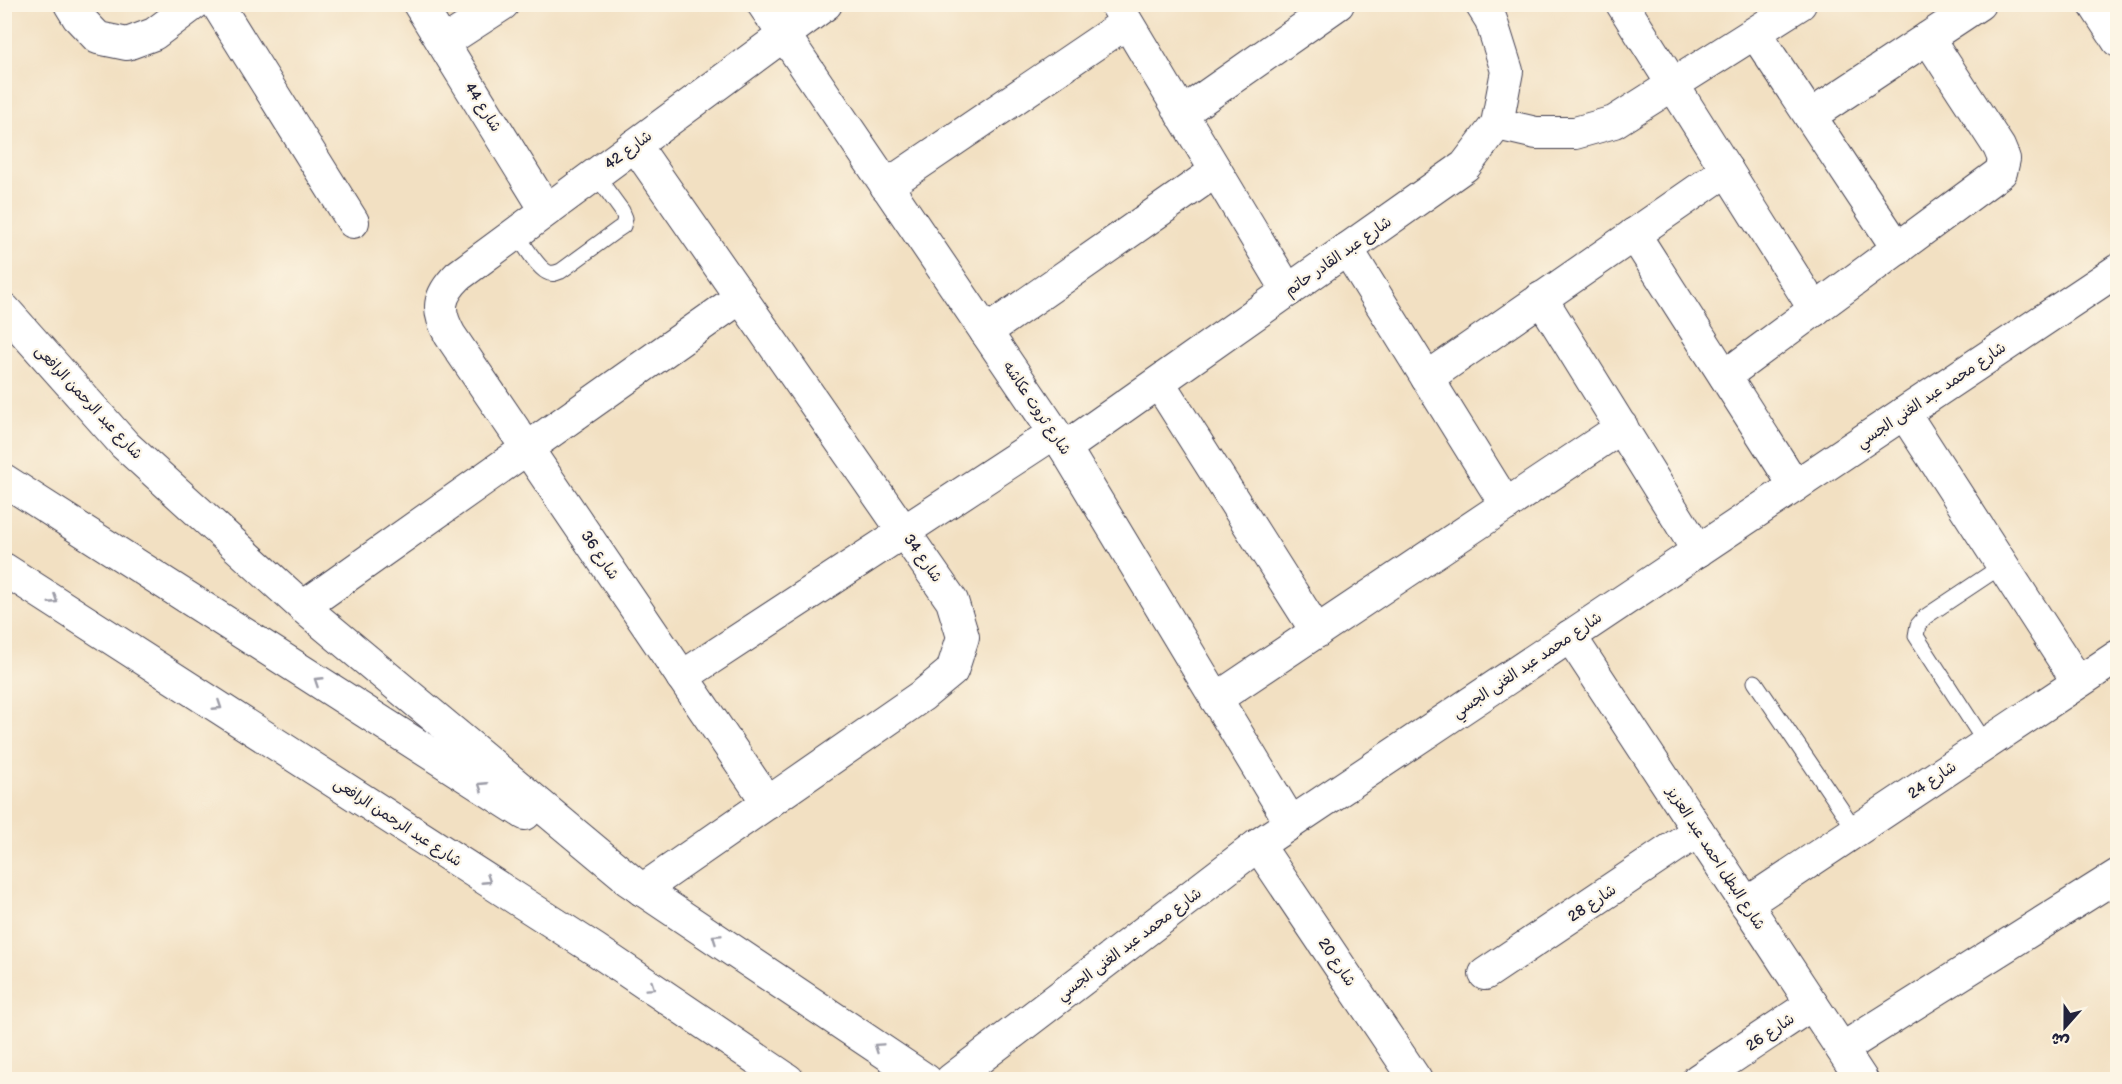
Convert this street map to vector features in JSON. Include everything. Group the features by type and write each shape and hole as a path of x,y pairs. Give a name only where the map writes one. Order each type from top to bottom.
{"street":[{"path":"70,4 98,38 127,44 154,34 194,4"},
{"path":"217,4 353,222"},
{"name":"شارع 44","path":"419,4 546,210"},
{"path":"443,43 503,4"},
{"name":"شارع ثروت عكاشه","path":"763,4 1060,440 1291,823"},
{"name":"شارع 42","path":"441,304 446,288 458,276 826,4"},
{"path":"1181,114 1338,4"},
{"name":"شارع عبد القادر حاتم","path":"682,677 904,531 1159,382 1465,166 1497,124 1507,71 1491,20 1481,4"},
{"path":"1622,4 1815,310"},
{"path":"1497,124 1536,133 1575,133 1614,122 1800,4"},
{"path":"1810,116 1979,4"},
{"path":"2094,4 2118,41"},
{"path":"886,186 1121,14 1288,291"},
{"path":"1755,33 1898,249"},
{"path":"1725,376 2001,172 2004,159 1999,147 1928,38"},
{"name":"شارع 34","path":"635,145 952,601 963,637 951,671 923,695 642,890"},
{"path":"1427,378 1727,170"},
{"path":"986,332 1216,171"},
{"path":"1634,234 1795,486"},
{"path":"1347,249 1506,505"},
{"name":"شارع محمد عبد الغنى الجسي","path":"951,1080 1258,845 2118,270"},
{"path":"303,607 741,297"},
{"path":"1541,298 1698,551"},
{"name":"شارع 36","path":"441,304 442,320 450,335 768,803"},
{"name":"شارع عبد الرحمن الرافعى","path":"4,309 126,445 303,607 642,890"},
{"path":"1159,382 1317,632"},
{"path":"1904,413 2078,682"},
{"path":"1216,699 1622,427"},
{"name":"شارع عبد الرحمن الرافعى","path":"4,480 642,890 926,1080"},
{"name":"شارع عبد الرحمن الرافعى","path":"4,569 596,950 788,1080"},
{"name":"شارع البطل احمد عبد العزيز","path":"1570,636 1862,1080"},
{"name":"شارع 24","path":"1746,904 2118,656"},
{"name":"شارع 28","path":"1485,974 1698,831"},
{"name":"شارع 20","path":"1258,845 1409,1077"},
{"path":"1842,1049 2118,875"},
{"name":"شارع 26","path":"1698,1080 1812,1004"}],"lane":[{"path":"516,233 541,268 547,273 554,274 623,226 625,218 595,174"},
{"path":"1986,744 1916,636 1918,626 1925,617 2003,565"},
{"path":"1755,682 1856,831"}]}
